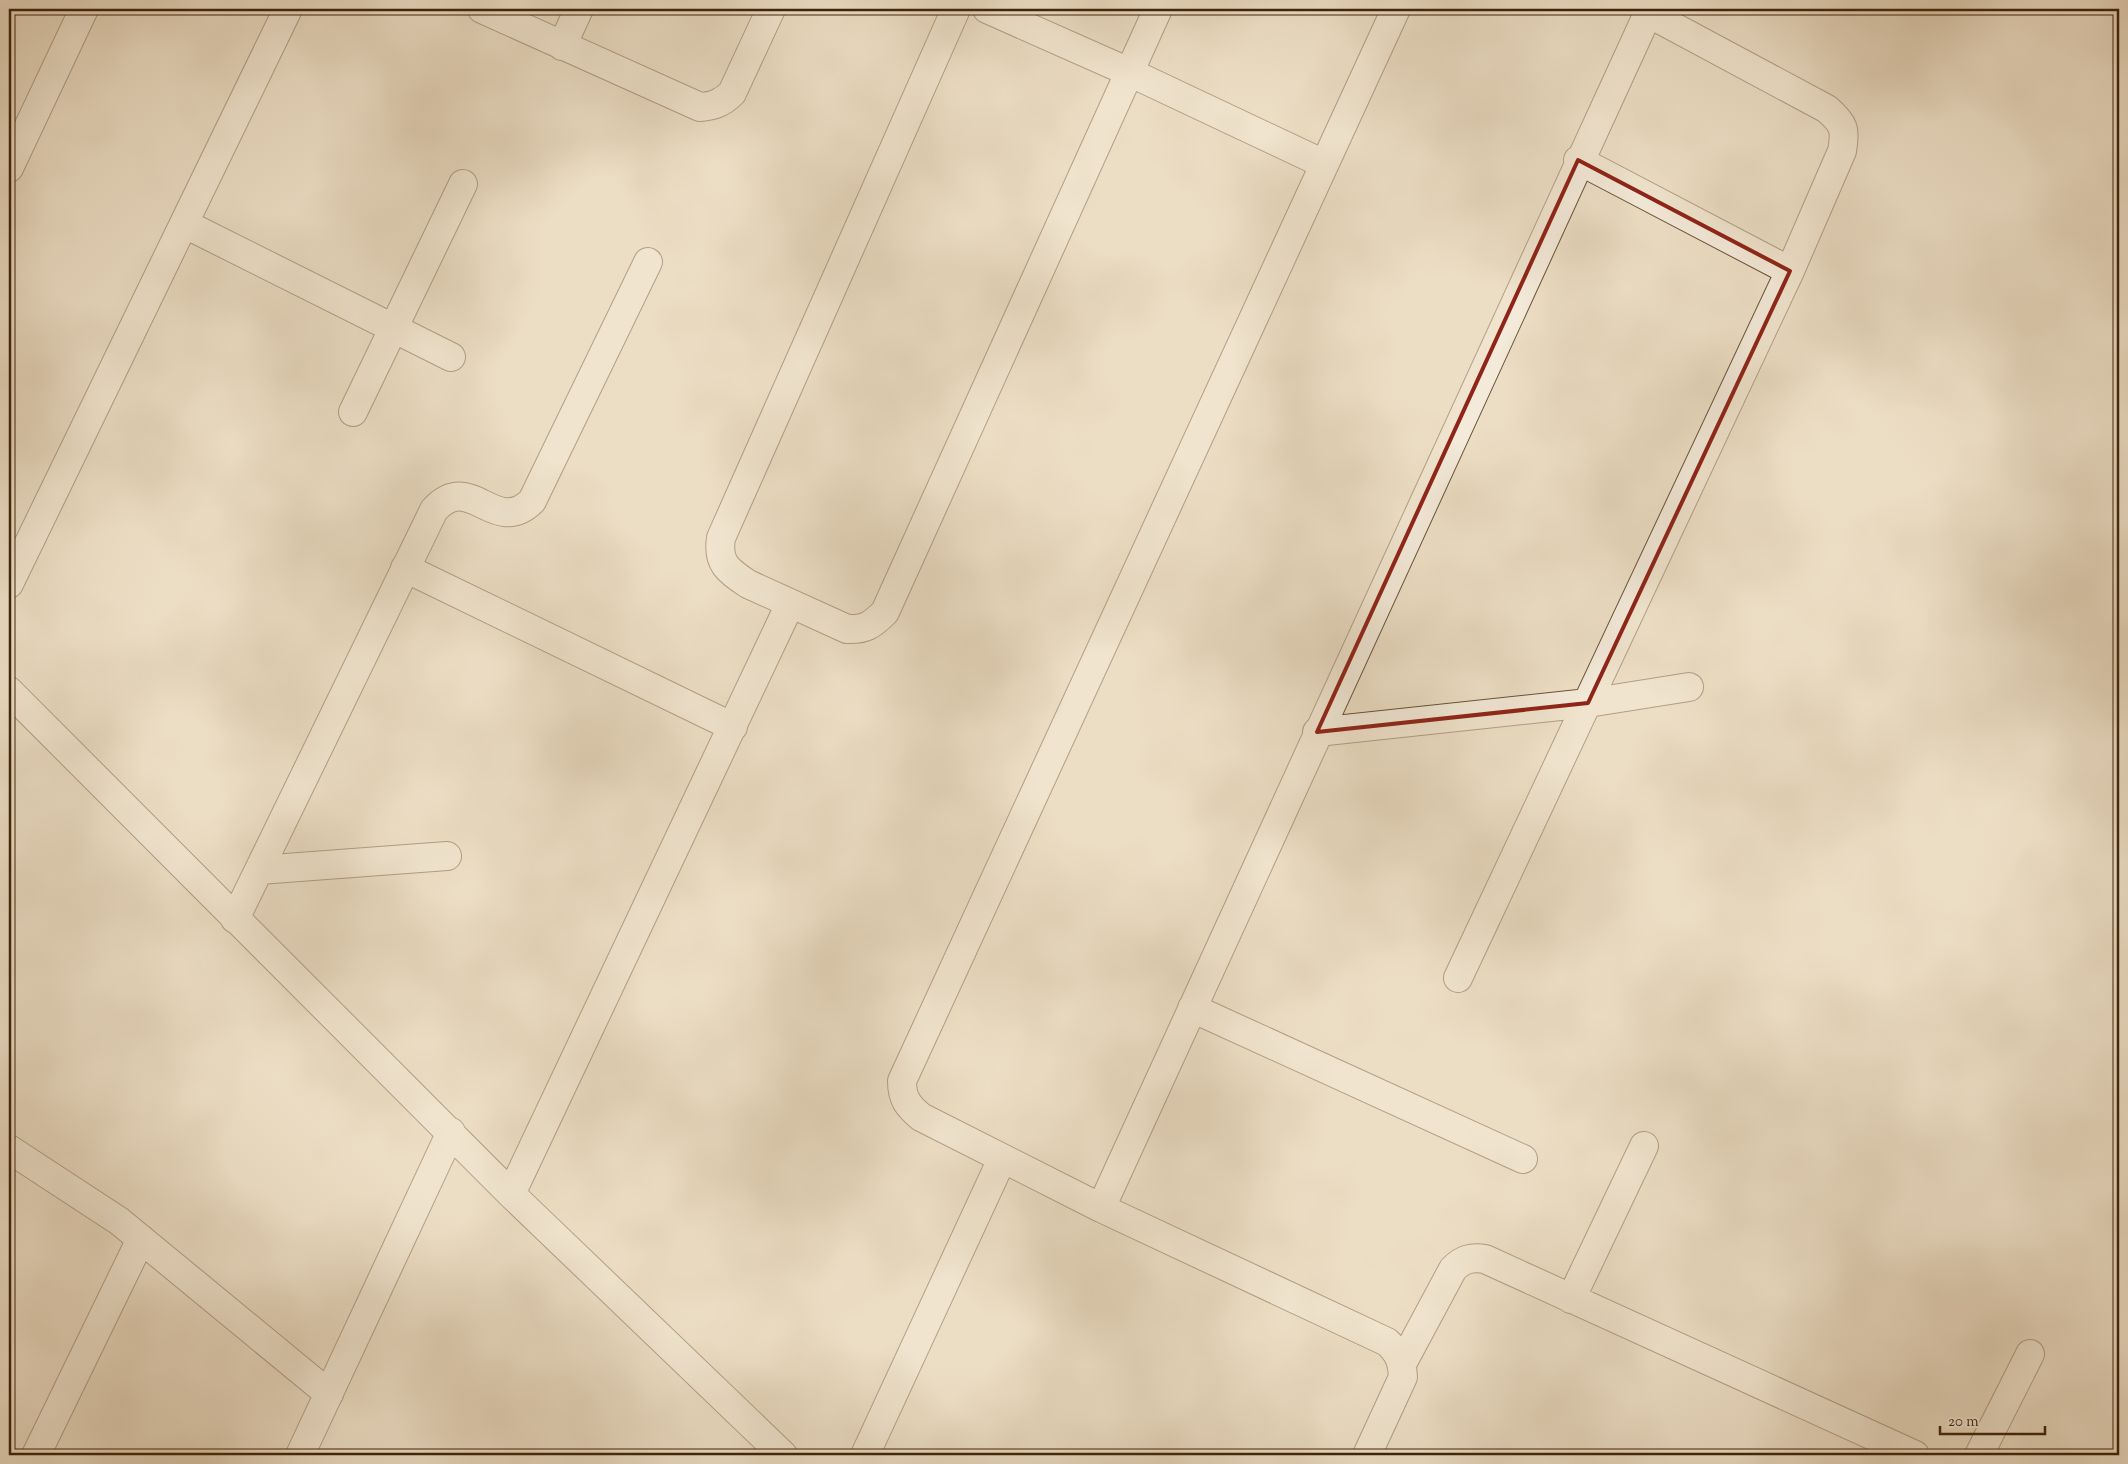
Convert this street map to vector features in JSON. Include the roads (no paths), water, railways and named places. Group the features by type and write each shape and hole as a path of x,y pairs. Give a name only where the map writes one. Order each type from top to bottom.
{"street":[{"path":"9,168 84,9"},
{"path":"9,584 288,9"},
{"path":"482,9 700,106 712,106 724,101 732,93 771,9"},
{"path":"562,46 579,9"},
{"path":"956,9 721,538 719,550 724,564 733,574 748,584 847,629 862,630 874,623 885,612 1158,9"},
{"path":"987,9 1129,72 1324,164"},
{"path":"1375,1453 1403,1377 1402,1364 1398,1352 1388,1342 1101,1208 921,1117 908,1107 902,1094 902,1081 1396,9"},
{"path":"1101,1208 1578,160 1649,11 1827,109 1839,120 1846,133 1842,151 1790,271 1458,978"},
{"path":"1578,160 1790,271"},
{"path":"353,412 463,184"},
{"path":"185,224 451,357"},
{"path":"235,919 434,510 442,501 462,495 507,514 515,513 532,501 648,262"},
{"path":"405,568 733,727"},
{"path":"511,1194 790,604"},
{"path":"1317,732 1588,703 1689,687"},
{"path":"9,691 511,1194 784,1455"},
{"path":"258,870 447,856"},
{"path":"1192,1008 1523,1159"},
{"path":"300,1455 451,1132"},
{"path":"1571,1299 1644,1146"},
{"path":"9,1149 96,1204 328,1394"},
{"path":"865,1455 1002,1159"},
{"path":"36,1455 141,1239"},
{"path":"1402,1364 1453,1269 1461,1261 1473,1258 1485,1260 1915,1455"},
{"path":"1979,1455 2030,1354"}]}
